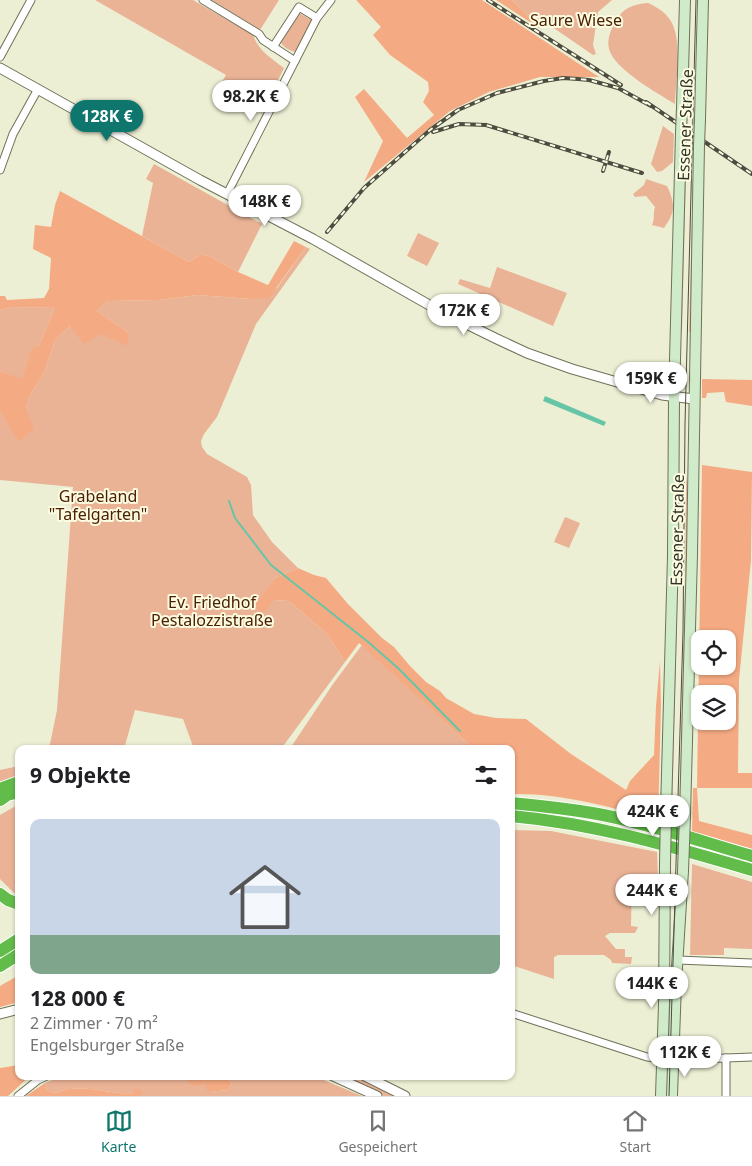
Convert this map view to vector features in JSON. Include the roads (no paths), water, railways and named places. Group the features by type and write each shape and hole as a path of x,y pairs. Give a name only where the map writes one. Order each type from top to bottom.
{"highway":[{"path":"0,788 15,783"},
{"path":"0,800 7,795 15,793"},
{"path":"515,803 604,815 752,856"},
{"path":"515,817 615,832 752,870"},
{"path":"0,894 15,903"},
{"path":"0,951 15,942"},
{"path":"0,966 15,957"}],"main road":[{"name":"Essener Straße","path":"662,1096 666,810 673,556 674,397 685,0"},
{"name":"Essener Straße","path":"672,1096 684,871 703,0"},
{"path":"663,1059 674,1060"}],"street":[{"path":"0,57 31,0"},
{"path":"203,0 254,31 273,47 295,61"},
{"path":"227,194 317,18 331,0"},
{"path":"273,47 299,7 317,18"},
{"path":"0,68 227,194 320,243 438,310 512,346 572,369 674,397 694,399"},
{"path":"0,170 13,134 38,89"},
{"path":"678,960 752,963"},
{"path":"0,1014 15,1010"},
{"path":"515,1014 647,1057 663,1059"},
{"path":"726,1058 726,1096"},
{"path":"674,1060 752,1058"},
{"path":"18,1096 38,1080"},
{"path":"343,1080 377,1096"},
{"path":"373,1080 405,1096"}],"waterway":[{"path":"229,501 235,518 271,565 367,641 399,669 460,731"}],"tram line":[{"path":"669,1096 683,632 685,424 696,0"}],"railway":[{"path":"488,0 621,85"},
{"path":"327,232 364,188 430,130 458,110 497,93 544,81 563,78 578,79 618,88 651,106"},
{"path":"646,102 752,174"},
{"path":"433,132 459,124 486,125 642,173"},
{"path":"603,171 609,152"}],"park label":[{"name":"Saure Wiese","path":"576,20"},
{"name":"Grabeland \"Tafelgarten\"","path":"98,505"},
{"name":"Ev. Friedhof Pestalozzistraße","path":"212,611"}]}
